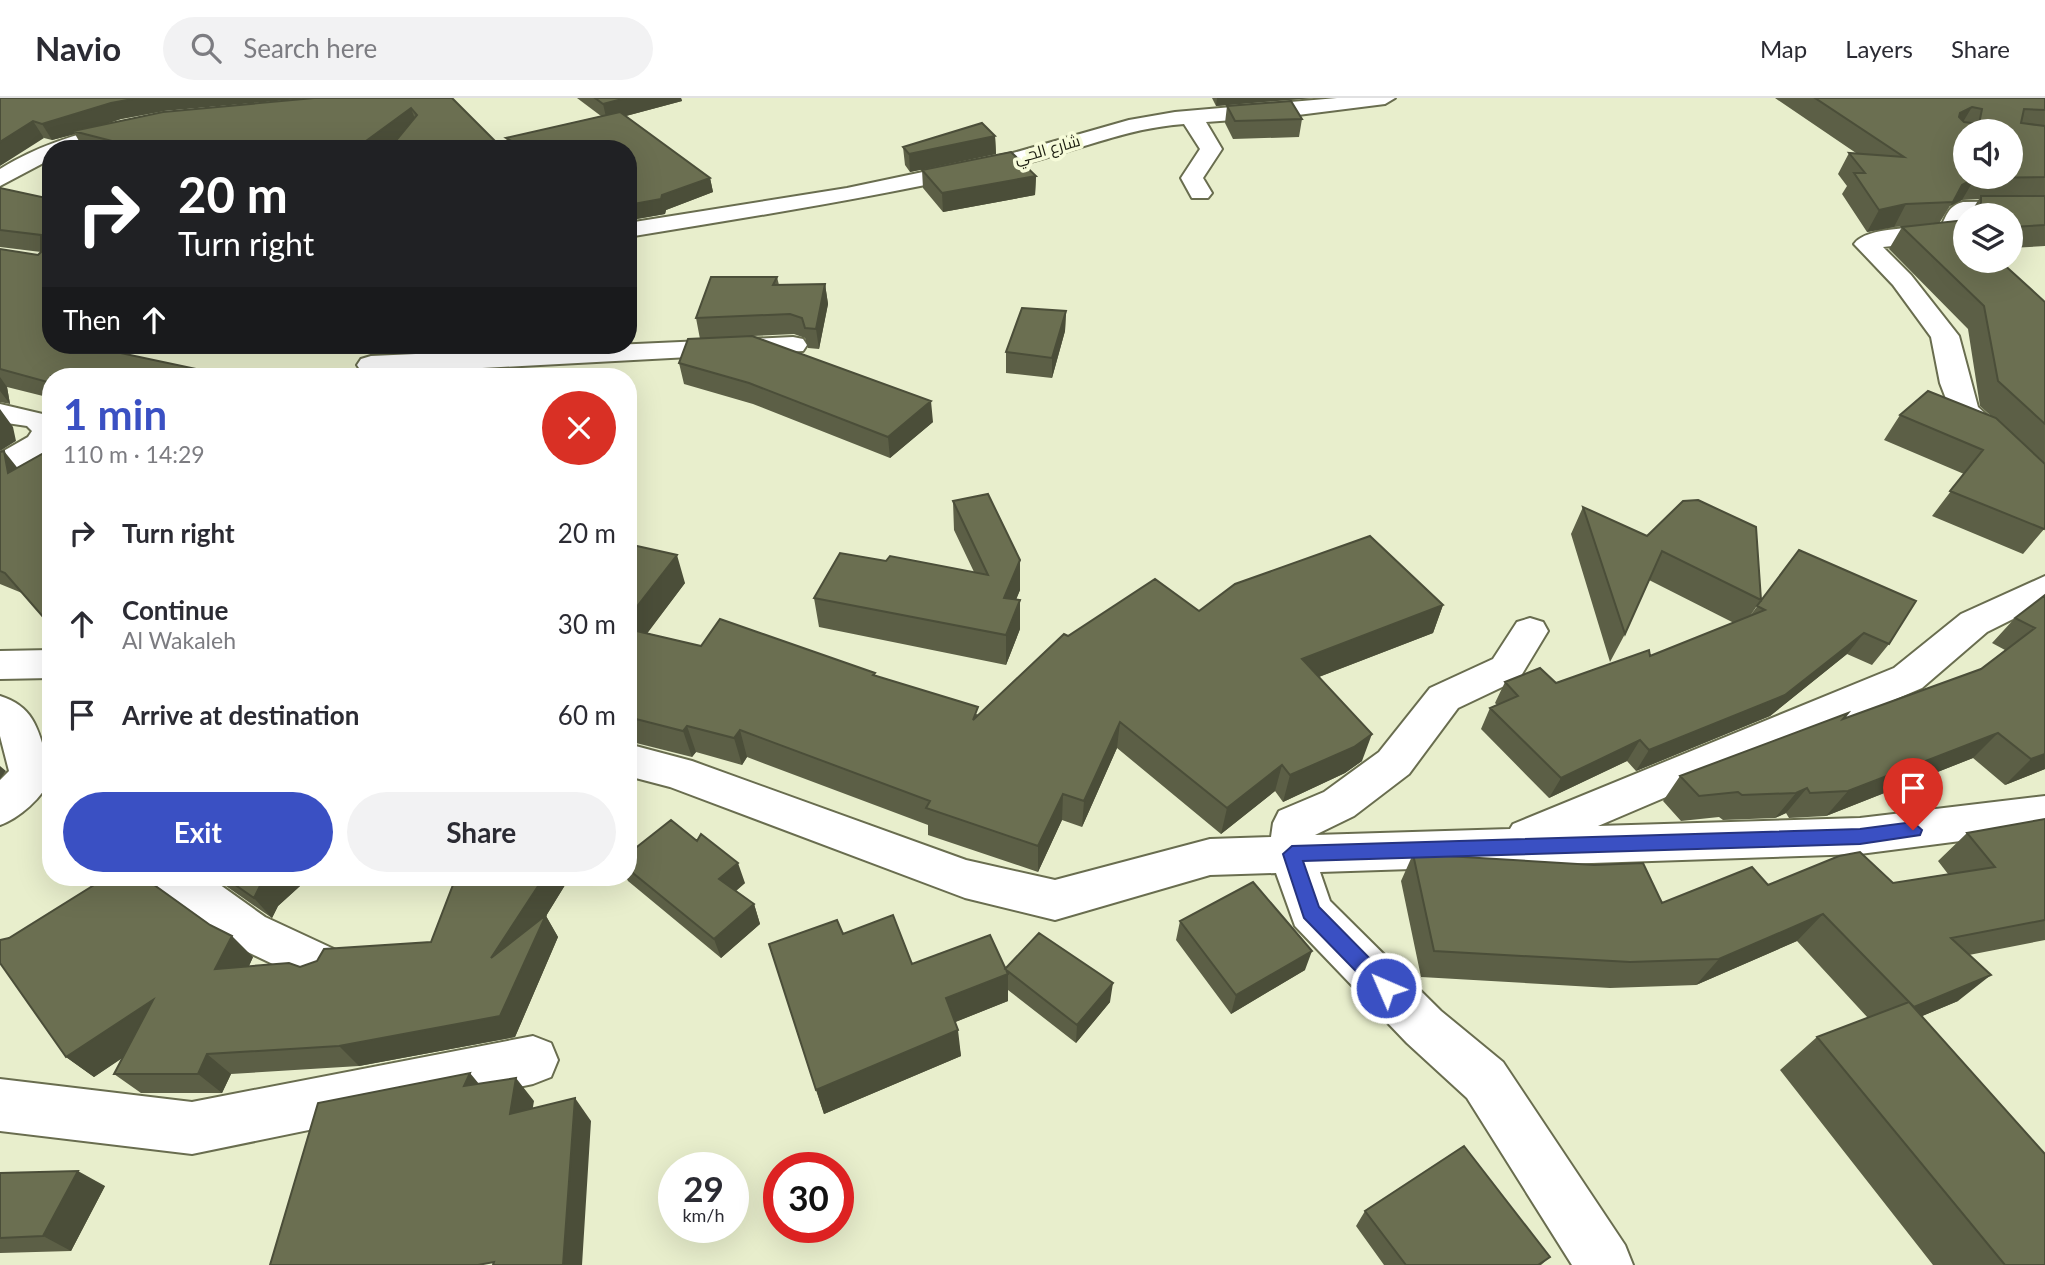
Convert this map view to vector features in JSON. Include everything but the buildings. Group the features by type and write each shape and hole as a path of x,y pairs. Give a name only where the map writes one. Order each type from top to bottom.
{"street":[{"path":"1150,98 1197,124 1211,149 1192,178 1200,193"},
{"name":"شارع الحي","path":"637,229 847,195 1017,159 1129,126 1182,117 1290,110 1385,98"},
{"path":"83,140 156,122"},
{"path":"0,179 42,155"},
{"path":"2045,208 1963,209 1955,218 1955,228 1947,234 1889,237 1866,244 1902,280 1945,335 1964,411 2000,441 2045,487"},
{"path":"494,354 557,367 793,345"},
{"path":"371,365 479,354"},
{"path":"0,413 36,419 42,424"},
{"path":"0,466 38,444 42,439"},
{"path":"1506,846 1908,678 1974,622 2045,588"},
{"path":"1530,631 1506,669 1444,698 1394,763 1339,804 1294,823 1292,854 1311,912 1424,1027 1485,1080 1605,1265"},
{"path":"1,667 42,665"},
{"path":"0,711 17,725 41,776 0,808"},
{"path":"637,762 677,773 965,879 1055,900 1210,857 1860,836 2045,813"},
{"path":"186,886 249,931 319,965"},
{"path":"0,1105 192,1128 533,1060"}],"route":[{"path":"1386,988 1311,912 1292,854 1860,836 1913,830"}]}
